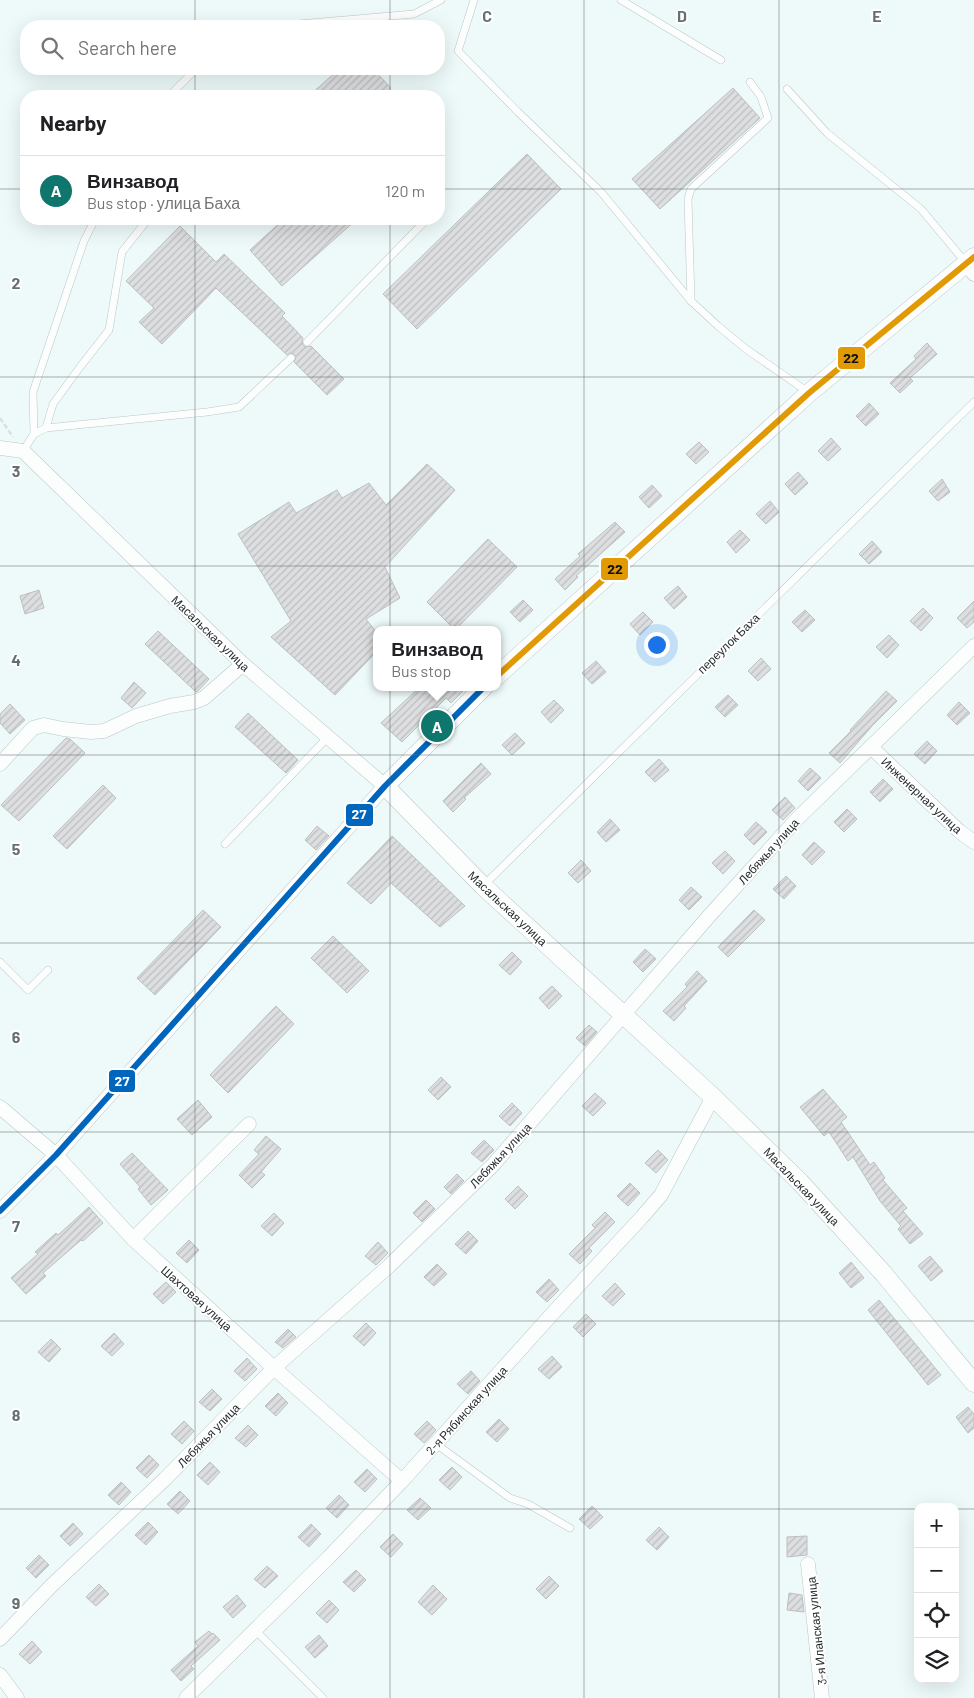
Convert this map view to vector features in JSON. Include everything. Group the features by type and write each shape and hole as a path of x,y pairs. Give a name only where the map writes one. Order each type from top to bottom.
{"street":[{"path":"501,672 809,392 971,264"},
{"path":"0,448 23,452"},
{"name":"Масальская улица","path":"23,452 243,664 385,786 484,886 714,1097 800,1182 883,1273 974,1383"},
{"name":"Лебяжья улица","path":"0,1639 51,1586 165,1479 274,1368 389,1266 493,1165 710,915 796,820 974,646"},
{"path":"0,764 33,728 44,725 91,732 104,730 136,716 204,698 243,664"},
{"path":"0,1211 56,1155 385,786 480,691"},
{"name":"Инженерная улица","path":"871,747 959,831 974,842"},
{"name":"2-я Рябинская улица","path":"186,1698 329,1557 402,1481 661,1195 714,1097"},
{"name":"Шахтовая улица","path":"0,1106 56,1155 133,1239 274,1368 402,1481"},
{"path":"133,1239 249,1124"},
{"name":"3-я Иланская улица","path":"808,1564 822,1698"},
{"path":"0,1675 17,1698"}],"lane":[{"path":"345,20 414,14 442,0"},
{"path":"474,0 458,50 518,112 601,192 691,301 746,349 809,392"},
{"path":"622,0 720,60"},
{"path":"175,90 190,75"},
{"path":"691,301 688,199 691,189 768,118 761,97 750,82"},
{"path":"786,89 827,133 922,209 971,264"},
{"path":"34,434 32,392 84,241 92,225"},
{"path":"46,428 53,404 109,330 122,252 143,225"},
{"path":"307,342 421,225"},
{"path":"23,452 34,434 46,428 207,412 239,406 291,358"},
{"name":"переулок Баха","path":"484,886 974,402"},
{"path":"225,844 328,737"},
{"path":"0,962 28,990 48,970"},
{"path":"436,1444 510,1498 528,1504 570,1528"},
{"path":"255,1630 323,1698"}],"building":[{"path":"332,75 379,75 391,88 389,90 316,90"},
{"path":"733,88 760,118 660,209 632,179"},
{"path":"527,154 561,189 417,329 383,294"},
{"path":"277,225 350,225 282,286 250,250"},
{"path":"180,226 216,262 224,254 285,313 282,316 303,338 303,345 306,347 311,346 344,379 327,395 294,362 296,357 294,354 290,353 287,355 216,288 162,344 139,322 154,308 126,281"},
{"path":"927,343 937,354 910,378 913,381 900,393 890,383 916,359 914,356"},
{"path":"869,403 879,414 866,426 856,416"},
{"path":"831,438 841,449 828,461 818,451"},
{"path":"699,442 709,452 696,464 686,454"},
{"path":"427,464 455,490 385,567 400,598 366,619 373,628 373,655 335,695 271,637 291,621 238,534 289,502 296,513 337,490 342,498 369,483 386,505"},
{"path":"798,472 808,483 795,495 785,484"},
{"path":"942,479 950,492 938,501 929,491"},
{"path":"652,485 662,496 649,508 639,497"},
{"path":"770,501 779,512 766,524 756,514"},
{"path":"615,522 625,532 576,576 578,577 565,590 555,579 580,556 578,554"},
{"path":"740,530 750,540 736,553 727,542"},
{"path":"488,539 517,567 459,626 451,626 427,602"},
{"path":"872,541 882,552 869,564 859,554"},
{"path":"678,586 687,597 674,609 664,598"},
{"path":"39,590 44,608 25,614 20,596"},
{"path":"523,600 533,610 520,622 510,612"},
{"path":"974,601 974,622 967,628 957,618"},
{"path":"923,608 933,618 921,631 910,621"},
{"path":"805,610 815,620 802,632 792,622"},
{"path":"643,612 653,622 640,635 630,624"},
{"path":"158,631 209,679 198,691 196,692 145,644"},
{"path":"889,635 899,645 887,658 876,647"},
{"path":"761,658 771,669 758,681 748,671"},
{"path":"596,661 606,672 592,684 582,673"},
{"path":"134,682 146,693 132,708 121,698"},
{"path":"416,691 463,691 451,703 446,698 402,742 381,723"},
{"path":"886,691 897,701 840,763 829,753"},
{"path":"728,695 738,705 725,717 715,707"},
{"path":"554,700 564,710 551,723 541,712"},
{"path":"959,702 970,713 957,725 947,715"},
{"path":"10,704 25,720 10,734 0,723 0,714"},
{"path":"248,713 298,760 286,773 235,727"},
{"path":"515,733 525,743 512,755 502,745"},
{"path":"66,738 70,739 85,753 19,821 1,805"},
{"path":"927,741 937,751 925,764 914,754"},
{"path":"659,759 669,770 655,782 645,772"},
{"path":"481,763 491,774 464,798 466,799 453,812 443,801"},
{"path":"810,768 821,778 808,791 798,781"},
{"path":"883,779 893,789 880,802 870,792"},
{"path":"103,785 116,798 67,849 53,836"},
{"path":"785,797 795,808 783,820 772,810"},
{"path":"847,809 857,819 844,832 834,822"},
{"path":"610,819 620,830 606,842 597,832"},
{"path":"756,822 767,832 754,845 744,835"},
{"path":"317,826 329,836 316,850 305,840"},
{"path":"392,836 465,906 440,927 391,883 371,904 347,883"},
{"path":"814,842 825,852 812,865 802,855"},
{"path":"725,851 735,861 723,874 712,863"},
{"path":"581,860 591,871 578,883 568,873"},
{"path":"786,876 796,886 784,899 773,889"},
{"path":"691,887 702,897 689,910 679,900"},
{"path":"203,910 221,927 155,995 137,978"},
{"path":"754,910 765,920 728,957 718,947"},
{"path":"333,936 369,971 347,993 311,958"},
{"path":"645,949 656,959 643,972 633,962"},
{"path":"512,952 522,962 510,975 499,965"},
{"path":"697,971 707,981 684,1006 686,1008 674,1021 663,1011 687,987 685,984"},
{"path":"552,986 562,996 549,1009 539,998"},
{"path":"276,1006 294,1024 228,1093 210,1075"},
{"path":"589,1025 597,1032 585,1046 576,1038"},
{"path":"441,1077 451,1087 438,1100 428,1090"},
{"path":"823,1089 847,1117 841,1122 870,1165 874,1162 885,1178 883,1180 907,1208 903,1211 923,1234 910,1244 898,1229 901,1226 880,1201 853,1157 848,1161 829,1132 824,1136 800,1107"},
{"path":"595,1093 606,1103 593,1116 582,1106"},
{"path":"198,1100 212,1117 192,1135 177,1119"},
{"path":"512,1103 522,1113 510,1126 499,1116"},
{"path":"266,1136 281,1149 261,1172 265,1175 252,1188 239,1175 259,1154 254,1150"},
{"path":"484,1140 494,1150 482,1162 471,1153"},
{"path":"658,1150 668,1160 656,1173 645,1163"},
{"path":"132,1153 168,1190 151,1205 138,1189 140,1187 120,1164"},
{"path":"457,1174 464,1181 451,1194 444,1187"},
{"path":"630,1183 640,1193 628,1206 617,1196"},
{"path":"518,1186 528,1196 515,1209 505,1199"},
{"path":"426,1200 435,1209 422,1222 413,1213"},
{"path":"89,1207 103,1223 43,1273 46,1276 26,1294 11,1278 38,1254 35,1252 56,1233 58,1235"},
{"path":"605,1212 615,1222 589,1248 592,1251 580,1264 569,1254 595,1228 592,1225"},
{"path":"274,1213 284,1223 272,1236 261,1226"},
{"path":"468,1231 478,1241 466,1254 455,1244"},
{"path":"189,1240 199,1250 187,1263 176,1253"},
{"path":"378,1242 388,1253 376,1265 365,1256"},
{"path":"930,1256 943,1271 931,1281 918,1266"},
{"path":"851,1262 864,1278 851,1288 839,1273"},
{"path":"437,1264 447,1274 434,1286 424,1277"},
{"path":"549,1279 559,1290 547,1302 536,1292"},
{"path":"166,1282 176,1292 163,1304 153,1294"},
{"path":"615,1283 625,1294 613,1306 602,1296"},
{"path":"879,1300 941,1375 928,1385 868,1310"},
{"path":"586,1314 596,1324 583,1337 573,1327"},
{"path":"366,1323 376,1333 364,1346 353,1336"},
{"path":"288,1329 296,1337 283,1348 275,1342"},
{"path":"114,1333 124,1344 112,1356 101,1346"},
{"path":"51,1339 61,1349 49,1362 38,1352"},
{"path":"552,1356 562,1367 549,1379 538,1369"},
{"path":"247,1358 257,1369 245,1381 234,1371"},
{"path":"471,1371 480,1381 468,1394 457,1384"},
{"path":"212,1389 222,1399 210,1411 199,1402"},
{"path":"278,1393 288,1403 276,1416 265,1406"},
{"path":"968,1407 974,1414 974,1428 968,1433 956,1417"},
{"path":"499,1419 509,1429 497,1442 486,1432"},
{"path":"184,1421 194,1431 182,1444 171,1434"},
{"path":"427,1421 436,1430 424,1443 414,1434"},
{"path":"248,1425 258,1435 246,1447 235,1438"},
{"path":"149,1455 159,1465 147,1478 136,1468"},
{"path":"210,1462 220,1472 208,1485 197,1475"},
{"path":"452,1467 462,1477 450,1490 439,1480"},
{"path":"367,1469 377,1479 365,1492 354,1482"},
{"path":"121,1482 131,1492 119,1505 108,1495"},
{"path":"180,1491 190,1501 178,1514 167,1504"},
{"path":"339,1495 349,1505 337,1518 326,1508"},
{"path":"420,1498 431,1508 418,1520 407,1510"},
{"path":"592,1506 603,1517 590,1529 579,1519"},
{"path":"148,1522 158,1532 146,1545 135,1535"},
{"path":"73,1523 83,1534 70,1546 60,1536"},
{"path":"311,1524 321,1534 309,1547 298,1537"},
{"path":"659,1527 669,1537 657,1550 646,1540"},
{"path":"393,1534 403,1544 391,1557 380,1547"},
{"path":"807,1536 807,1555 787,1557 787,1537"},
{"path":"39,1555 49,1565 36,1578 26,1568"},
{"path":"267,1566 278,1576 265,1588 254,1579"},
{"path":"356,1570 366,1580 354,1592 343,1582"},
{"path":"549,1576 559,1586 546,1599 536,1589"},
{"path":"99,1584 109,1594 96,1606 86,1597"},
{"path":"433,1585 447,1599 432,1615 418,1602"},
{"path":"789,1593 802,1595 804,1612 787,1610"},
{"path":"237,1595 246,1606 233,1618 223,1607"},
{"path":"329,1600 339,1610 327,1623 316,1613"},
{"path":"209,1631 220,1640 191,1666 194,1669 181,1681 171,1670 198,1646 195,1642"},
{"path":"319,1635 328,1646 315,1658 305,1647"},
{"path":"32,1641 42,1652 30,1664 19,1654"}],"transit line":[{"name":"22","path":"501,672 809,393 974,257"},
{"name":"27","path":"0,1211 56,1155 385,786 480,691"}],"place":[{"name":"Винзавод","path":"437,726"}]}
